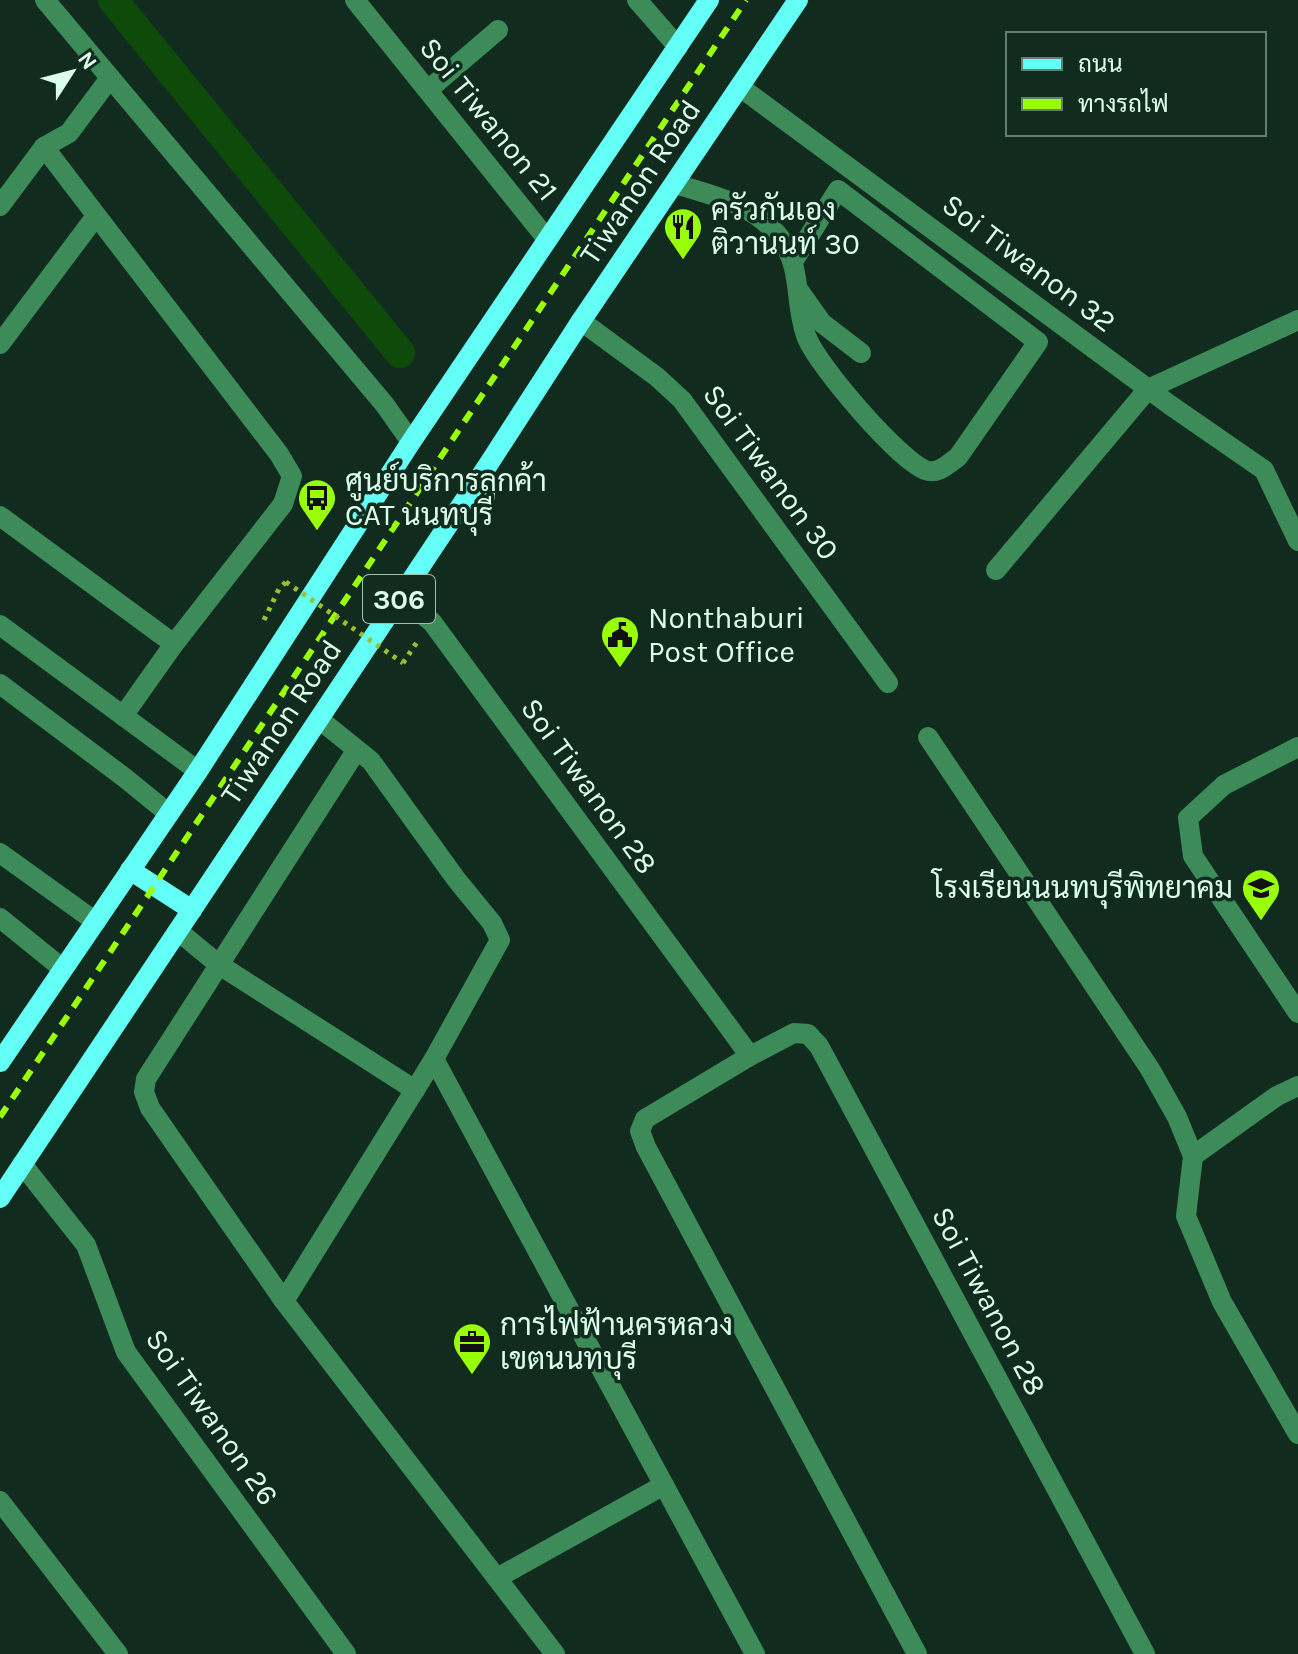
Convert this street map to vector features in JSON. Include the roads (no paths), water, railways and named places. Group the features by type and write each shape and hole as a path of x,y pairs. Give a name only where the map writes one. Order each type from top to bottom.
{"main road":[{"name":"Tiwanon Road","path":"0,1062 198,771 411,442 709,0"},
{"name":"Tiwanon Road","path":"0,1198 581,321 798,0"},
{"path":"130,870 192,910"}],"street":[{"path":"45,0 385,405 411,442"},
{"name":"Soi Tiwanon 21","path":"355,0 547,239"},
{"path":"637,0 678,47"},
{"path":"428,90 498,30"},
{"path":"0,206 44,147 69,133 110,78"},
{"name":"Soi Tiwanon 32","path":"740,87 1148,389 1264,470 1298,541"},
{"path":"44,147 279,454 292,476 283,504 174,644 123,716"},
{"path":"675,184 728,200 761,217 781,239 794,260 808,341 887,440 926,471 940,470 958,457 1038,342 838,190 794,260"},
{"path":"0,344 96,216"},
{"path":"798,288 822,323 861,353"},
{"path":"996,570 1148,389 1298,320"},
{"name":"Soi Tiwanon 30","path":"581,321 657,377 682,400 888,683"},
{"path":"0,516 174,644"},
{"name":"Soi Tiwanon 28","path":"400,597 432,622 750,1056"},
{"path":"0,625 198,771"},
{"path":"0,684 168,813"},
{"path":"284,1301 434,1059 500,940 492,923 456,879 371,761 319,719"},
{"path":"928,737 1150,1069 1177,1117 1193,1156 1186,1216 1222,1302 1298,1434"},
{"path":"1298,747 1224,785 1188,818 1193,856 1298,1013"},
{"path":"356,751 146,1079 144,1092 150,1108 284,1301 555,1654"},
{"path":"0,853 96,922"},
{"path":"0,918 63,969"},
{"path":"178,931 218,964 415,1090"},
{"name":"Soi Tiwanon 28","path":"917,1654 640,1131 645,1119 794,1033 808,1034 819,1046 1145,1654"},
{"path":"434,1059 755,1654"},
{"path":"1193,1156 1277,1096 1298,1086"},
{"name":"Soi Tiwanon 26","path":"22,1164 86,1245 126,1352 346,1654"},
{"path":"497,1578 664,1485"},
{"path":"0,1501 118,1654"}],"waterway":[{"path":"113,0 400,353"}],"railway":[{"path":"0,1117 746,0"}],"place":[{"name":"ครัวกันเอง ติวานนท์ 30","path":"683,261"},
{"name":"ศูนย์บริการลูกค้า CAT นนทบุรี","path":"317,532"},
{"name":"Nonthaburi Post Office","path":"620,669"},
{"name":"โรงเรียนนนทบุรีพิทยาคม","path":"1261,922"},
{"name":"การไฟฟ้านครหลวง เขตนนทบุรี","path":"472,1376"}]}
